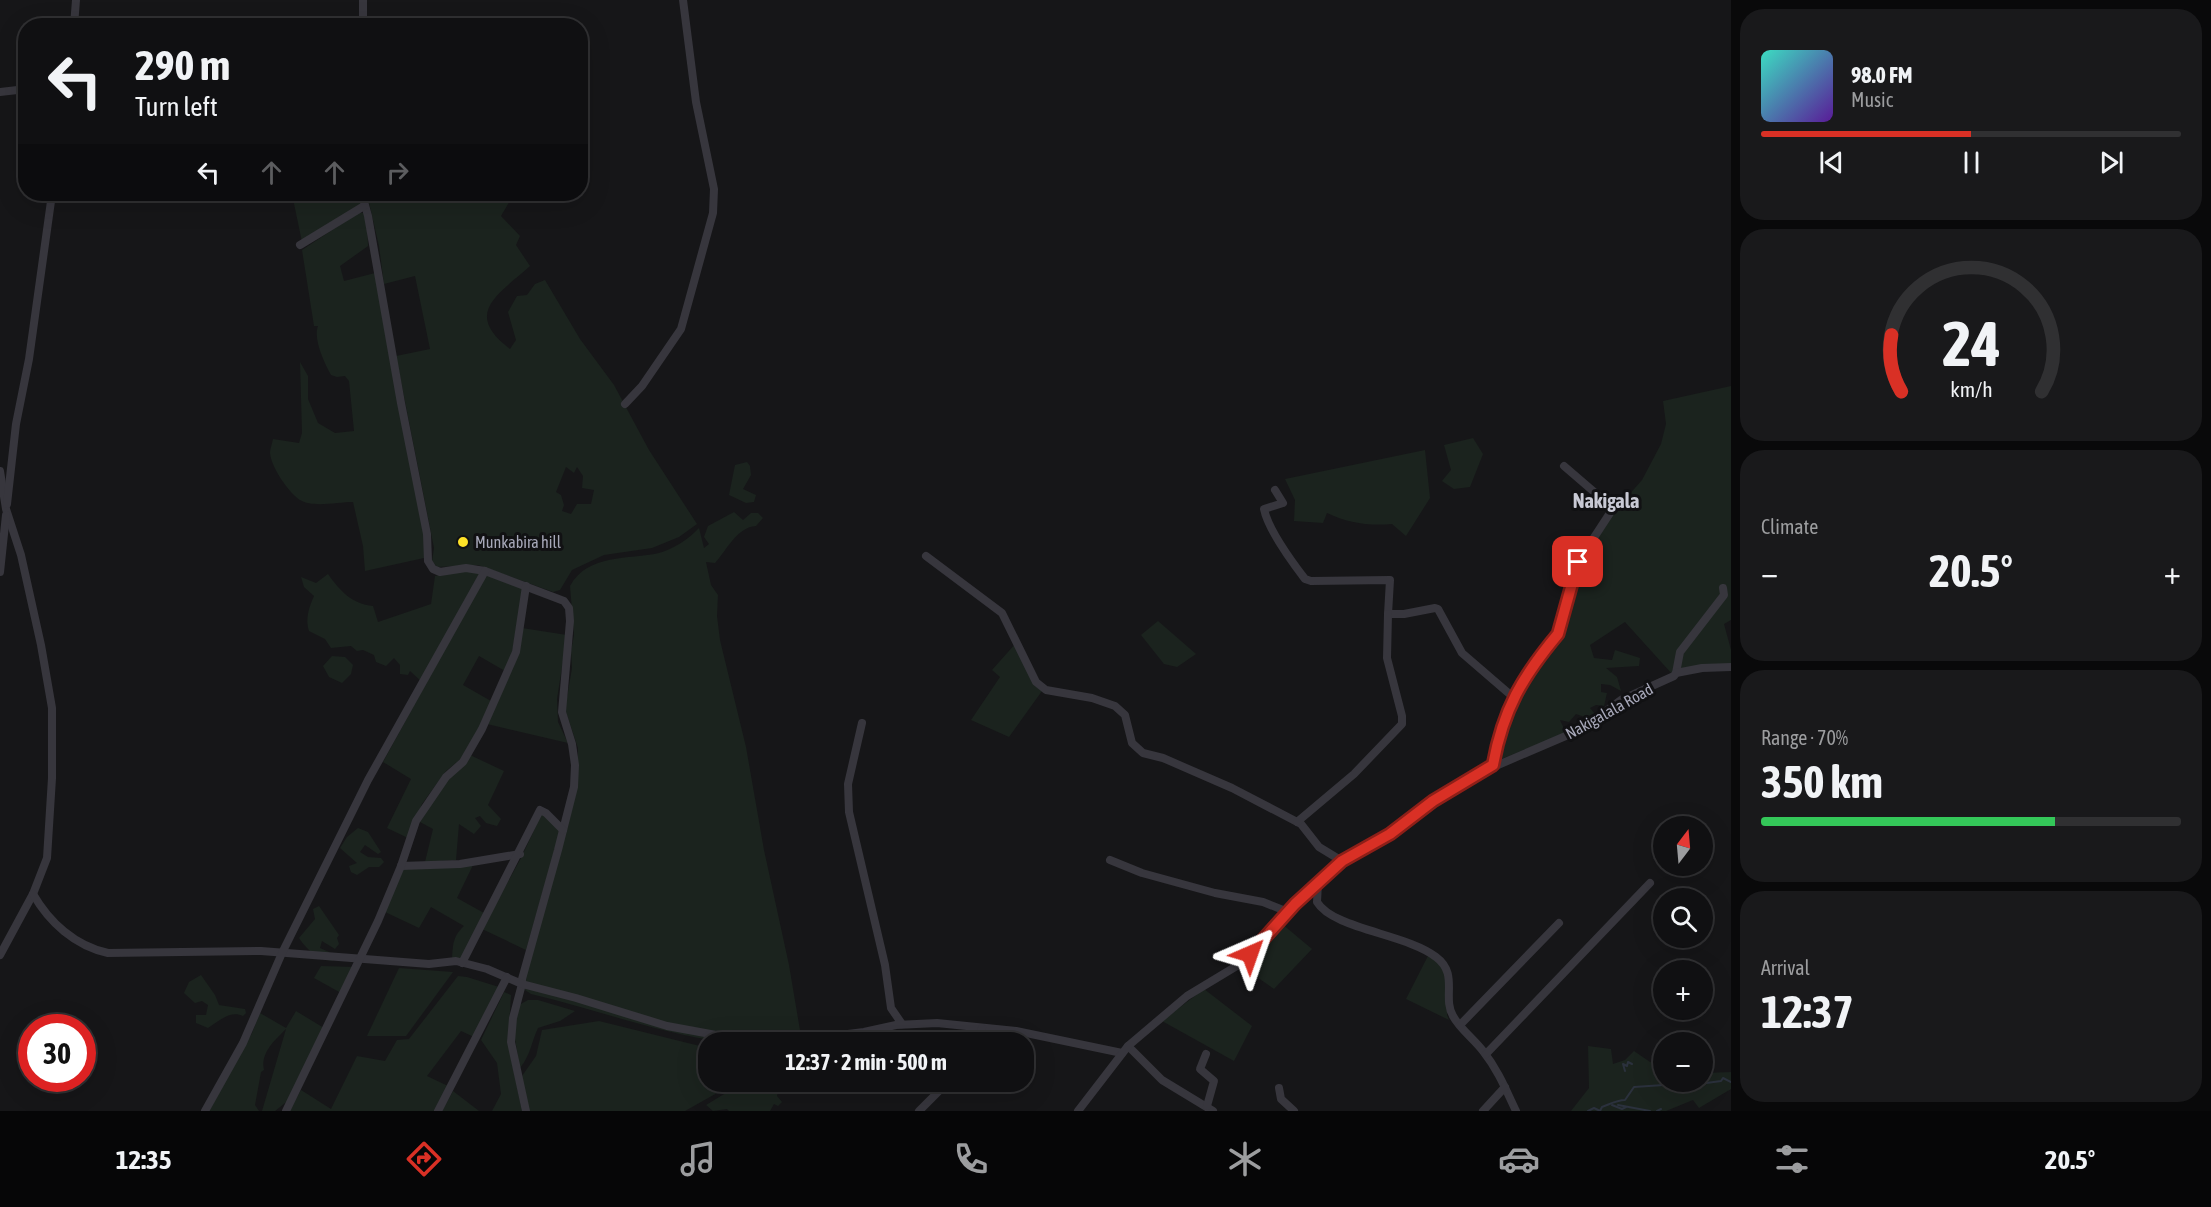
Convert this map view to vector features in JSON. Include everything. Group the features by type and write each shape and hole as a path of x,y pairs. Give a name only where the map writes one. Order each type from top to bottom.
{"street":[{"path":"75,18 76,0"},
{"path":"363,0 363,18"},
{"path":"625,404 642,386 681,329 713,213 714,189 696,102 683,0"},
{"path":"0,92 18,90"},
{"path":"0,572 16,424 29,359 51,201"},
{"path":"363,201 368,216 427,534 428,561 433,569 441,572 465,568 485,571 564,601 569,608 570,621 561,712 572,744 575,765 574,787 513,1018 511,1042 526,1111"},
{"path":"300,245 364,206"},
{"path":"1493,765 1499,734 1513,697 1558,634 1578,562 1610,513 1607,504 1564,466"},
{"path":"0,471 6,509 21,555 52,708 49,851 33,894 0,955"},
{"path":"1275,490 1283,503 1264,509 1265,514 1274,533 1305,579 1311,581 1390,580 1386,658 1402,716 1402,724 1354,774 1297,822"},
{"path":"926,556 1002,612 1036,682 1043,689 1092,698 1115,706 1125,715 1132,742 1143,753 1163,758 1232,788 1297,822 1306,828 1319,847 1342,861"},
{"path":"205,1111 243,1043 282,953 368,780 485,571"},
{"path":"286,1111 361,957 401,866 416,820 446,777 463,762 509,670 516,652 526,586"},
{"path":"1676,673 1680,652 1725,595 1723,588"},
{"path":"1388,614 1438,609 1462,653 1513,697"},
{"name":"Nakigalala Road","path":"1078,1111 1128,1047 1187,996 1240,964 1288,912 1342,861 1390,834 1433,801 1493,765 1582,729 1621,700 1674,676 1676,673 1702,668 1731,668"},
{"path":"862,723 848,784 849,812 885,965 891,1008 902,1024"},
{"path":"462,963 520,854 540,810 563,830"},
{"path":"401,866 460,864 520,854"},
{"path":"1110,860 1142,873 1215,893 1263,902 1288,912"},
{"path":"1317,902 1318,883"},
{"path":"1485,1054 1650,883"},
{"path":"33,894 40,905 68,934 78,942 99,951 132,954 228,951 282,953 361,957 429,964 456,961 487,969 522,984 667,1026 700,1032"},
{"path":"1302,898 1317,902 1323,909 1338,918 1404,940 1436,956 1448,971 1451,1012 1485,1054 1505,1087 1516,1111"},
{"path":"1460,1025 1559,923"},
{"path":"438,1111 507,977"},
{"path":"864,1032 902,1024 937,1023 1038,1035 1122,1053"},
{"path":"981,1032 982,1028"},
{"path":"1128,1047 1162,1080 1210,1109 1214,1085 1212,1079 1200,1070 1206,1053"},
{"path":"1483,1111 1505,1087"},
{"path":"1279,1088 1281,1099 1294,1111"},
{"path":"920,1111 938,1092"}],"shaded area":[{"path":"293,201 360,201 361,204 302,242"},
{"path":"369,201 510,201 501,216 520,236 516,245 530,266 497,295 490,305 487,314 489,325 496,336 510,349 516,340 508,312 517,296 527,295 535,284 545,280 580,339 614,385 649,450 697,524 679,537 652,548 604,555 572,570 560,590 553,592 478,565 437,567 432,561 434,548 396,356 430,349 415,276 384,284 379,246","holes":["566,467 574,473 577,467 583,476 582,488 594,490 591,504 577,504 571,514 562,511 564,505 561,495 556,492"]},
{"path":"358,213 364,213 367,216 368,246 340,266 344,281 375,273 424,528 424,558 365,571 363,546 353,502 312,504 300,500 281,479 270,453 273,439 299,443 302,433 300,362 308,376 308,399 318,423 335,433 354,431 349,381 345,376 331,375 318,344 318,326 314,326 302,250"},
{"path":"1731,386 1731,620 1724,624 1731,650 1731,666 1672,674 1625,622 1590,645 1594,658 1612,660 1615,650 1640,658 1639,666 1606,668 1617,677 1621,691 1610,685 1601,684 1601,692 1607,693 1604,706 1596,705 1590,708 1595,714 1593,720 1576,714 1569,722 1560,720 1566,733 1499,760 1510,707 1561,632 1576,592 1579,569 1577,566 1612,514 1642,480 1661,444 1666,424 1663,401"},
{"path":"1473,438 1483,454 1470,487 1454,489 1442,481 1451,470 1444,445"},
{"path":"1425,450 1430,498 1406,536 1392,524 1358,523 1327,513 1323,523 1294,521 1295,500 1285,479"},
{"path":"747,462 751,475 743,489 756,495 754,502 746,503 729,495 735,465"},
{"path":"734,512 743,520 751,513 758,513 763,518 756,526 743,530 715,563 706,562 711,585 718,595 717,616 720,640 746,747 800,1032 698,1032 698,1038 531,994 525,990 524,982 578,781 578,748 565,709 572,668 571,651 574,635 570,586 578,575 598,563 659,553 686,540 699,528 704,548 709,544 704,537 708,526"},
{"path":"456,571 482,572 421,681 410,671 408,675 400,674 400,665 394,658 386,666 376,662 374,655 363,650 357,651 351,646 331,648 325,639 309,631 308,613 314,596 304,587 301,577 316,583 328,574 347,596 359,603 373,606 378,622 431,604 435,576"},
{"path":"486,574 523,588 512,653 505,671 479,656 463,685 491,701 479,731 462,758 446,771 422,804 408,838 387,828 411,779 383,762"},
{"path":"1158,621 1196,654 1177,667 1164,664 1141,635"},
{"path":"522,628 567,635 557,699 558,722 568,743 487,724 514,666"},
{"path":"1016,643 1042,691 1009,737 971,720 1000,677 992,670"},
{"path":"332,656 345,657 353,665 351,674 342,683 329,677 323,666"},
{"path":"470,755 504,771 488,805 501,819 497,826 486,823 480,816 475,818 481,826 474,834 459,824 456,860 425,862 433,829 420,822 447,779"},
{"path":"542,813 560,831 526,950 482,929 521,858"},
{"path":"358,828 368,832 381,852 378,854 365,845 360,852 368,857 381,858 384,862 379,867 369,867 357,875 351,872 349,866 357,863 340,848 347,837"},
{"path":"473,865 457,898 484,913 460,961 452,959 453,949 454,941 464,926 431,907 419,928 385,912 404,869"},
{"path":"319,906 339,935 337,938 339,944 335,949 322,941 320,948 329,952 333,961 313,954 299,938 315,919 313,909"},
{"path":"1281,923 1312,949 1274,989 1241,966"},
{"path":"1429,954 1451,975 1447,1015 1449,1020 1406,999"},
{"path":"321,966 355,967 341,993 314,978"},
{"path":"399,968 453,972 406,1036 367,1036"},
{"path":"201,975 219,1005 245,1009 246,1013 243,1016 229,1015 208,1028 196,1023 196,1015 206,1015 208,1005 202,1001 195,1003 184,993 189,982"},
{"path":"458,976 499,987 474,1037 461,1031 427,1076 448,1086 435,1111 289,1111 301,1090 331,1109 357,1056 385,1061 397,1040 409,1039"},
{"path":"1204,989 1252,1026 1234,1061 1162,1021"},
{"path":"504,992 511,995 508,1043 522,1111 492,1111 501,1094 497,1063 481,1040"},
{"path":"528,1000 538,1000 575,1011 560,1021 538,1028 529,1053 520,1068 514,1033 519,1005"},
{"path":"296,1011 324,1028 290,1099 275,1111 262,1111 286,1029 269,1047 264,1058 264,1070 261,1072 255,1105 259,1111 209,1111 252,1033 260,1013 286,1028"},
{"path":"599,1021 698,1046 698,1092 719,1092 685,1111 529,1111 522,1076 536,1056 542,1030"},
{"path":"1588,1046 1611,1049 1613,1064 1625,1060 1634,1051 1653,1062 1653,1092 1713,1092 1713,1073 1731,1072 1731,1089 1699,1108 1693,1100 1666,1111 1571,1111 1589,1088"},
{"path":"453,1091 479,1111 442,1111"},
{"path":"727,1092 778,1092 777,1096 782,1102 778,1106 774,1104 770,1111 729,1111 727,1109 713,1111 706,1105"}],"waterway":[{"path":"1625,1071 1623,1064 1627,1066 1628,1062 1632,1064"},
{"path":"1713,1082 1721,1081 1723,1078 1731,1082"},
{"path":"1588,1111 1594,1108 1600,1111 1602,1107 1625,1100 1634,1087 1653,1086"},
{"path":"1612,1105 1622,1109 1626,1107"},
{"path":"1618,1105 1650,1111"},
{"path":"1657,1111 1661,1109"}],"place":[{"name":"Munkabira hill","path":"463,542"}],"district":[{"name":"Nakigala","path":"1606,500"}],"route":[{"path":"1250,954 1295,904 1342,861 1390,834 1433,801 1493,765 1499,734 1510,702 1548,645 1558,634 1563,623 1578,562"}]}
